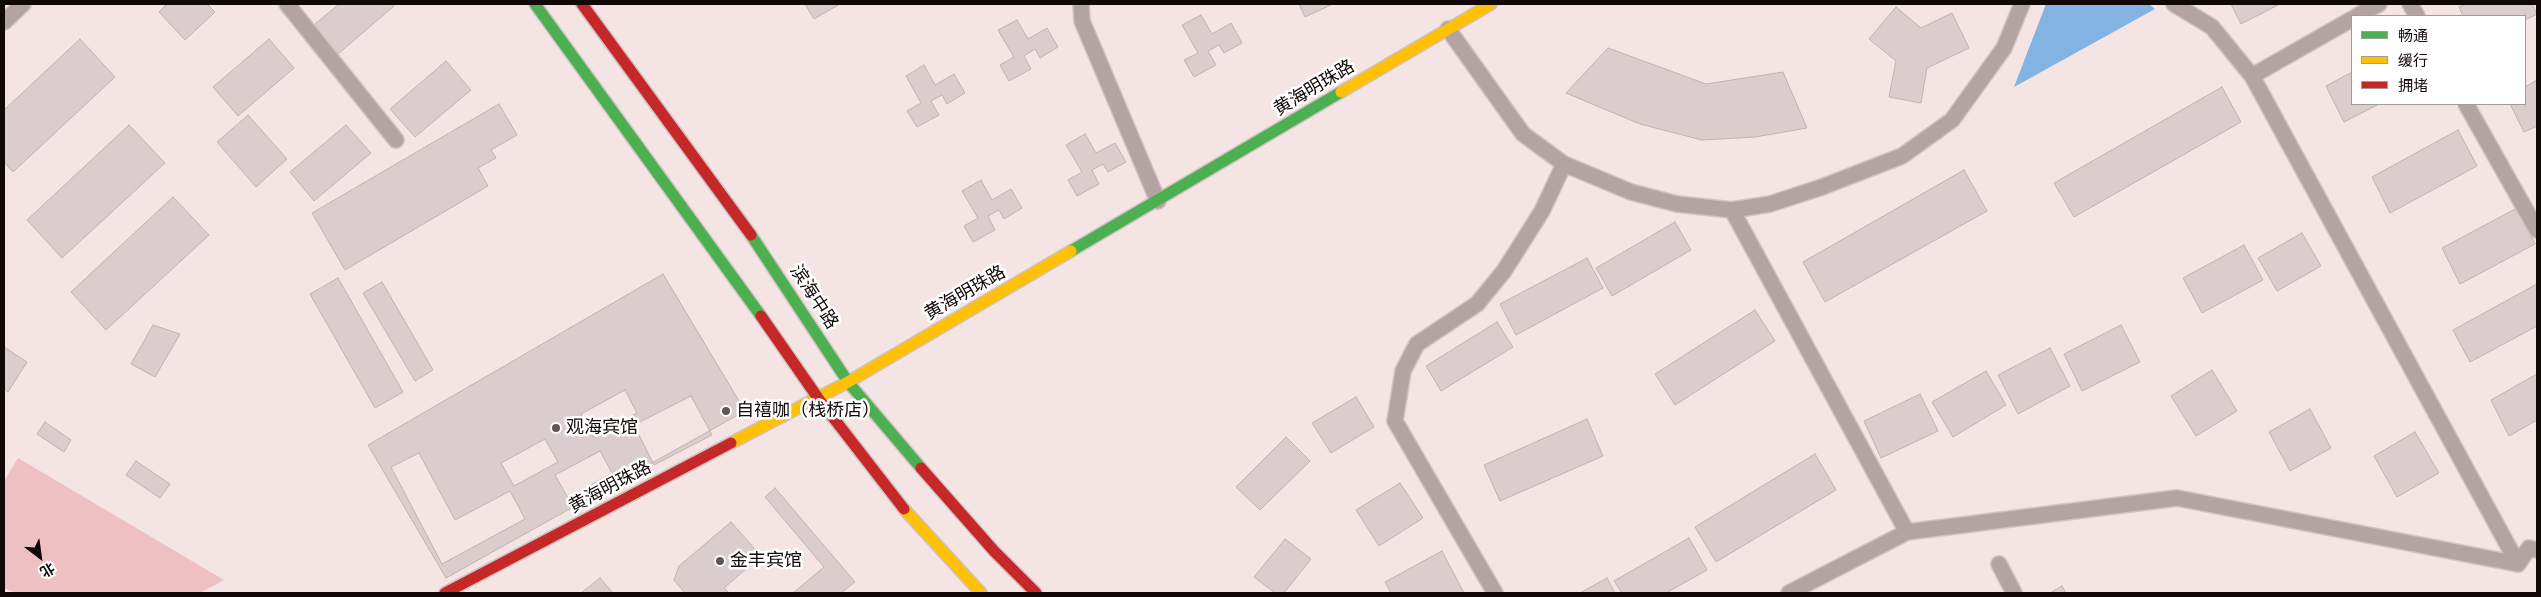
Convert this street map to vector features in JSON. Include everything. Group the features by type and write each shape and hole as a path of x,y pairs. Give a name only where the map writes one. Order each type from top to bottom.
{"main road":[{"path":"535,4 732,275 818,398 899,503 981,593"},
{"name":"滨海中路","path":"582,4 764,253 848,382 927,476 994,551 1036,593"},
{"name":"黄海明珠路","path":"445,593 848,382 1491,4"}],"street":[{"path":"4,22 23,4"},
{"path":"287,4 396,140"},
{"path":"1081,4 1082,21 1158,201"},
{"path":"1448,29 1523,134 1564,164 1631,192 1676,204 1732,210 1778,201 1902,156 1952,120 2004,48 2022,4"},
{"path":"2174,4 2212,27 2252,76 2518,564"},
{"path":"2359,15 2379,4"},
{"path":"2410,4 2416,15"},
{"path":"2252,76 2351,20"},
{"path":"2467,105 2537,230"},
{"path":"1495,593 1395,421 1403,371 1417,344 1477,304 1504,271 1542,211 1564,164"},
{"path":"1732,210 1907,532"},
{"path":"1789,593 1907,532 2176,498 2518,564"},
{"path":"2518,564 2529,548 2537,550"},
{"path":"1999,564 2014,593"}],"shaded area":[{"path":"18,458 224,580 200,593 16,593 4,588 4,481"}],"water":[{"path":"2046,4 2149,4 2155,9 2014,87"}],"building":[{"path":"167,4 207,4 215,12 185,40 159,12"},
{"path":"339,4 392,4 394,6 338,54 314,25"},
{"path":"805,4 840,4 814,19"},
{"path":"1299,4 1333,4 1305,17"},
{"path":"2231,4 2280,4 2241,24"},
{"path":"2466,4 2532,4 2537,14 2526,20 2526,15 2463,15 2459,7"},
{"path":"1896,7 1921,28 1952,13 1969,48 1927,68 1921,103 1889,97 1896,61 1869,39"},
{"path":"1201,15 1212,34 1231,23 1242,43 1224,53 1219,45 1208,51 1216,65 1194,77 1184,60 1198,53 1182,25"},
{"path":"1017,20 1028,39 1047,28 1058,47 1040,58 1035,49 1024,56 1031,69 1009,81 1000,65 1014,57 998,30"},
{"path":"80,39 115,77 13,172 4,162 4,110"},
{"path":"269,39 294,68 238,116 213,87"},
{"path":"1608,48 1706,84 1783,72 1807,128 1755,137 1702,140 1640,124 1566,93"},
{"path":"446,61 471,90 415,137 390,109"},
{"path":"924,65 935,85 954,74 965,93 947,104 942,95 931,101 939,115 917,127 907,111 921,103 906,76"},
{"path":"2351,73 2351,105 2377,105 2344,122 2326,86"},
{"path":"2537,80 2537,126 2524,132 2510,105 2526,105 2526,86"},
{"path":"2222,87 2241,122 2074,217 2054,183"},
{"path":"499,104 517,135 491,150 496,158 478,168 488,186 345,270 312,213"},
{"path":"248,115 287,159 256,187 217,142"},
{"path":"129,125 165,163 62,258 27,220"},
{"path":"346,125 371,153 314,201 290,172"},
{"path":"2458,130 2477,166 2390,213 2372,177"},
{"path":"1085,134 1096,153 1115,143 1126,162 1108,172 1103,164 1092,170 1099,184 1077,196 1068,180 1082,172 1066,145"},
{"path":"1964,170 1987,211 1825,302 1803,262"},
{"path":"981,180 992,200 1011,189 1022,208 1004,219 999,210 988,216 995,230 973,242 964,226 978,218 962,191"},
{"path":"173,197 209,235 106,330 71,292"},
{"path":"2517,208 2535,244 2460,284 2442,248"},
{"path":"1675,222 1691,250 1612,296 1596,268"},
{"path":"2302,233 2321,266 2277,291 2258,258"},
{"path":"2244,245 2263,280 2202,313 2183,278"},
{"path":"1587,258 1603,288 1516,335 1500,304"},
{"name":"观海宾馆","path":"663,274 745,411 446,578 368,445"},
{"path":"338,278 403,392 375,408 310,294"},
{"path":"382,282 433,370 415,381 363,293"},
{"path":"2537,284 2537,326 2470,362 2453,330"},
{"path":"1755,310 1775,341 1675,405 1655,374"},
{"path":"1497,322 1513,347 1441,391 1426,366"},
{"path":"153,325 180,334 155,377 131,364"},
{"path":"2121,325 2140,362 2082,391 2064,354"},
{"path":"4,347 27,362 8,392 4,389"},
{"path":"2050,348 2070,386 2018,414 1998,375"},
{"path":"2212,370 2237,411 2196,436 2171,396"},
{"path":"1986,371 2006,405 1953,437 1932,402"},
{"path":"2537,374 2537,420 2509,436 2491,400"},
{"path":"625,390 637,413 593,437 581,414"},
{"path":"1920,394 1938,431 1881,458 1864,421"},
{"path":"691,396 712,435 654,465 634,425"},
{"path":"1356,397 1374,427 1331,453 1312,423"},
{"path":"2310,409 2331,448 2290,471 2269,432"},
{"path":"1587,419 1603,456 1500,501 1484,465"},
{"path":"45,422 71,440 64,452 37,434"},
{"path":"2415,432 2439,473 2397,497 2374,456"},
{"path":"1286,437 1310,461 1260,510 1236,487"},
{"path":"545,439 558,462 514,486 501,463"},
{"path":"600,451 612,473 568,498 555,475"},
{"path":"419,453 455,520 510,491 525,519 442,564 391,467"},
{"path":"1815,454 1836,490 1716,562 1695,527"},
{"path":"136,461 170,484 160,498 126,475"},
{"path":"1400,483 1423,518 1379,546 1356,510"},
{"name":"金丰宾馆","path":"775,488 855,582 841,593 793,593 824,567 765,497"},
{"name":"金丰宾馆","path":"731,522 761,556 724,588 729,593 685,593 674,580 679,566"},
{"path":"1689,538 1707,570 1666,593 1622,593 1614,581"},
{"path":"1285,539 1311,559 1284,593 1275,593 1254,577"},
{"path":"1442,551 1464,593 1391,593 1385,582"},
{"path":"600,578 613,593 581,593"},
{"path":"1607,578 1615,593 1580,593"},
{"path":"2062,586 2066,593 2050,593"}],"traffic: fast":[{"path":"535,4 761,316"},
{"path":"1071,251 1341,92"},
{"path":"751,235 848,382 921,468"}],"traffic: slow":[{"path":"1341,92 1491,4"},
{"path":"731,443 848,382 1071,251"},
{"path":"904,509 981,593"}],"traffic: jam":[{"path":"582,4 751,235"},
{"path":"761,316 818,398 904,509"},
{"path":"445,593 731,443"},
{"path":"921,468 994,551 1036,593"}],"place":[{"name":"自禧咖（栈桥店）","path":"726,411"},
{"name":"观海宾馆","path":"556,428"},
{"name":"金丰宾馆","path":"720,561"}]}
